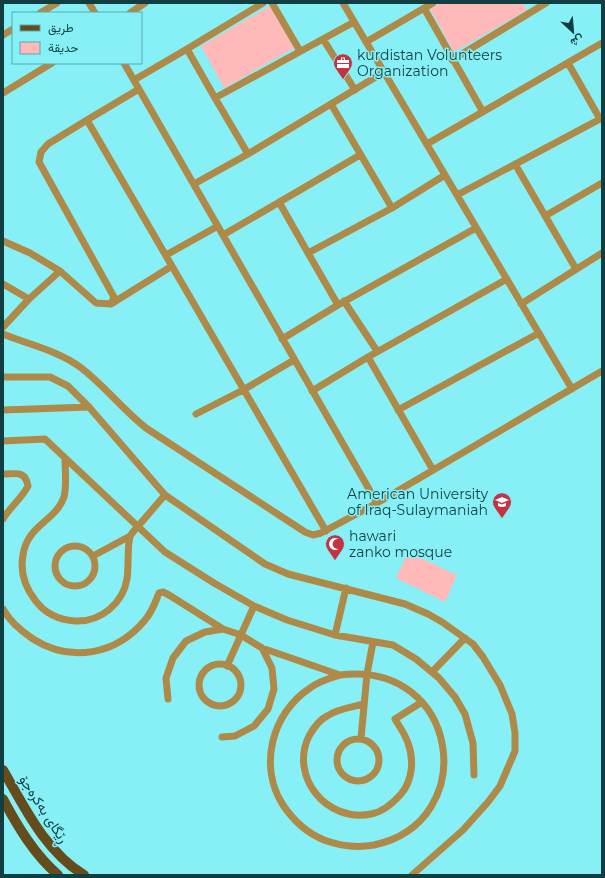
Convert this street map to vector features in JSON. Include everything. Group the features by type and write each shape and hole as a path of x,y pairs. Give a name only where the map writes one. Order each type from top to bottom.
{"main road":[{"name":"ڕێگای بەکرەجۆ","path":"3,770 49,845 68,864 84,875"},
{"name":"ڕێگای بەکرەجۆ","path":"3,799 28,843 58,875"}],"street":[{"path":"42,12 57,3"},
{"path":"89,3 94,12"},
{"path":"132,12 145,3"},
{"path":"134,80 263,3"},
{"path":"272,3 300,51"},
{"path":"343,3 572,388"},
{"path":"366,42 433,3"},
{"path":"530,3 534,10"},
{"path":"452,60 546,3"},
{"path":"424,8 452,60 483,112"},
{"path":"215,98 354,22"},
{"path":"3,35 12,30"},
{"path":"323,39 355,90"},
{"path":"427,144 602,43"},
{"path":"187,49 248,154"},
{"path":"457,195 601,118 568,63"},
{"path":"3,93 50,64"},
{"path":"125,64 377,503"},
{"path":"194,184 248,154 384,72"},
{"path":"111,304 114,297 39,162 41,152 48,144 139,89"},
{"path":"331,104 392,208"},
{"path":"87,120 326,531"},
{"path":"223,235 360,155"},
{"path":"515,164 576,269"},
{"path":"308,253 392,208 445,175"},
{"path":"545,216 602,183"},
{"path":"279,202 308,253 341,303 378,351"},
{"path":"166,256 218,226"},
{"path":"282,338 341,303 476,228"},
{"path":"3,241 30,253 60,271 96,303 111,304 172,266"},
{"path":"522,304 602,253"},
{"path":"3,327 29,299 60,271"},
{"path":"312,391 368,356 507,279"},
{"path":"3,284 29,299"},
{"path":"398,410 539,333"},
{"path":"3,334 70,361 88,374 136,420 305,532 313,535 326,531 377,503 602,371"},
{"path":"368,356 433,470"},
{"path":"196,414 243,390 294,360"},
{"path":"3,377 50,377 68,386 89,407 165,495 265,564 288,574 410,606 442,622 473,644 483,657 500,685 512,714 515,733 515,751 500,786 488,802 463,830 412,875"},
{"path":"3,410 89,407"},
{"path":"3,441 45,439 165,552 254,606 287,620 335,635 393,645 416,659 439,678 455,697 465,714 473,743 474,775"},
{"path":"64,458 64,497 52,514 31,533 24,547 22,563 24,580 37,604 51,615 69,621 86,621 95,619 110,610 122,594 127,580 130,536"},
{"path":"3,474 21,473 27,478 28,486 25,493 3,519"},
{"path":"93,556 130,536 165,495"},
{"path":"73,546 81,547 88,550 93,556 95,564 94,572 91,579 85,584 77,586 69,585 62,582 57,575 55,568 56,560 59,553 66,548 73,546"},
{"path":"335,635 346,588"},
{"path":"3,609 14,625 44,646 60,651 78,653 90,652 102,649 125,638 146,620 159,593 163,592 169,594 223,629 241,635 262,648 340,675"},
{"path":"227,666 254,606"},
{"path":"168,699 166,678 173,658 186,641 205,632 223,629"},
{"path":"432,672 464,638"},
{"path":"361,738 367,674 373,642"},
{"path":"222,737 235,736 254,726 268,709 274,689 272,668 262,648"},
{"path":"221,664 227,666 236,671 240,678 241,687 239,695 227,706 219,707 211,705 204,700 200,692 199,684 201,676 213,665 221,664"},
{"path":"354,673 378,676 397,683 410,691 422,702 434,719 442,739 444,750 443,772 440,787 433,802 420,820 412,827 384,842 373,845 351,846 330,842 310,833 287,811 276,792 273,782 270,760 273,739 281,719 294,701 315,684 340,675 354,673"},
{"path":"364,704 326,716 314,728 304,746 303,759 306,776 312,788 321,800 334,810 347,814 372,814 385,809 403,792 410,778 412,762 408,742 395,719 422,702"},
{"path":"361,738 373,744 377,750 379,764 377,770 372,775 360,781 346,777 338,766 337,759 338,752 347,741 361,738"}],"green space":[{"path":"441,3 523,3 527,10 454,52 430,9"},
{"path":"270,6 294,48 224,88 201,46"},
{"path":"408,552 457,575 445,602 396,578"}],"place":[{"name":"kurdistan Volunteers Organization","path":"343,80"},
{"name":"American University of Iraq-Sulaymaniah","path":"502,519"},
{"name":"hawari zanko mosque","path":"335,561"}]}
